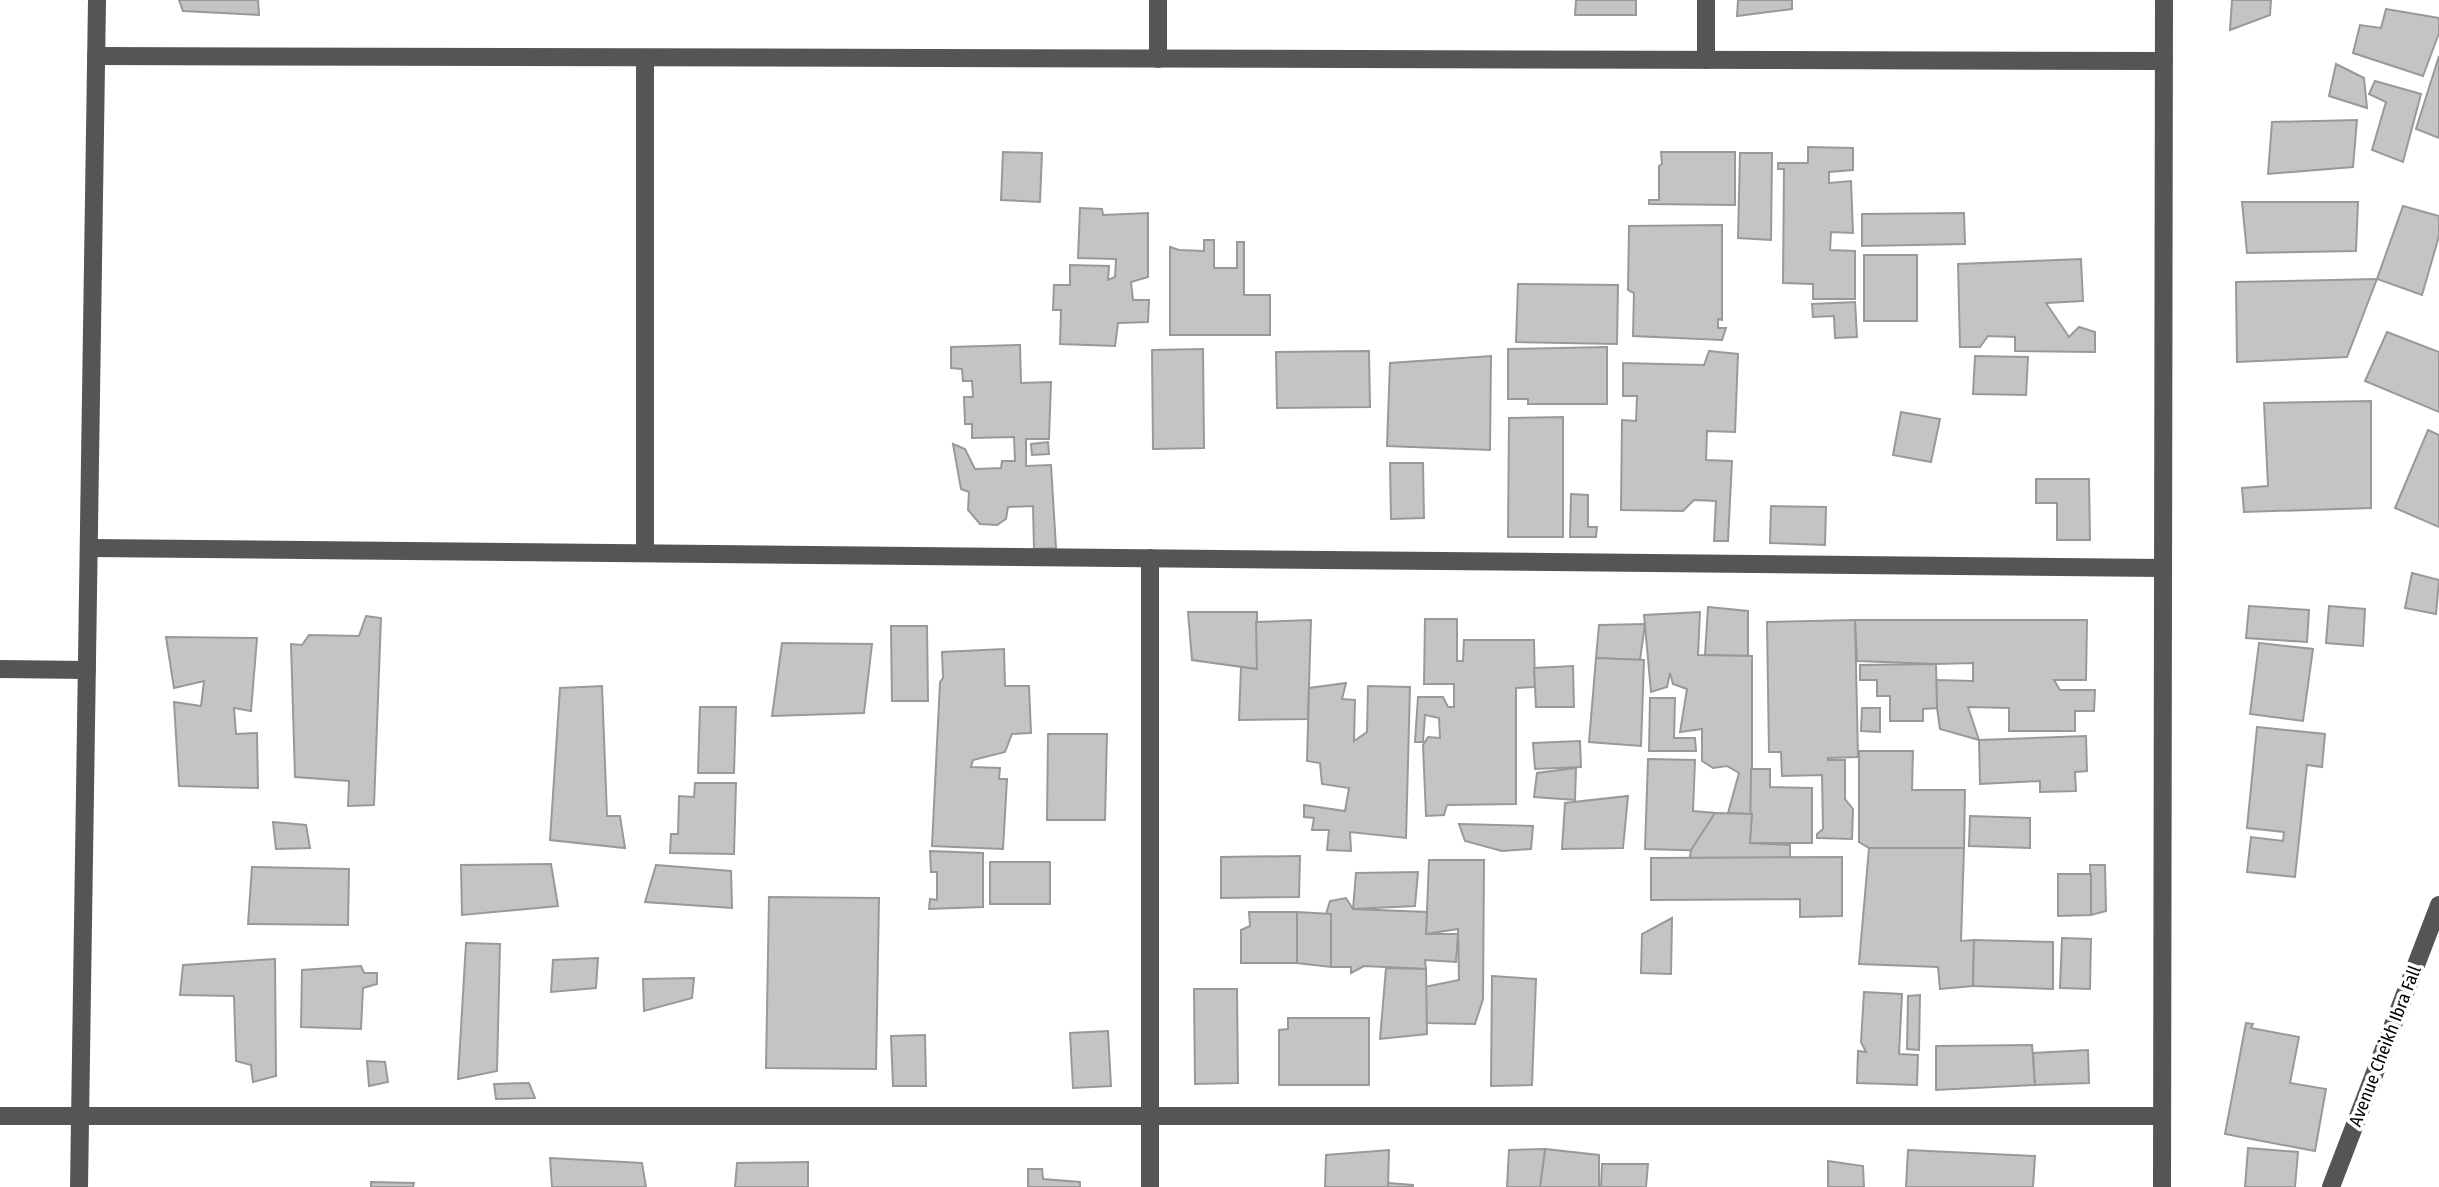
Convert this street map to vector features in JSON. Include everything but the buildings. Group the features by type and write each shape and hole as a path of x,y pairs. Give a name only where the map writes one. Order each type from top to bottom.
{"street":[{"path":"79,1187 97,0"},
{"path":"1158,0 1158,59"},
{"path":"1706,0 1706,60"},
{"path":"2162,1187 2164,0"},
{"path":"96,56 2164,61"},
{"path":"645,58 645,553"},
{"path":"89,548 2163,568"},
{"path":"1150,558 1150,1187"},
{"path":"0,669 87,670"},
{"name":"Avenue Cheikh Ibra Fall","path":"2330,1187 2439,905"},
{"path":"0,1116 2162,1116"}]}
